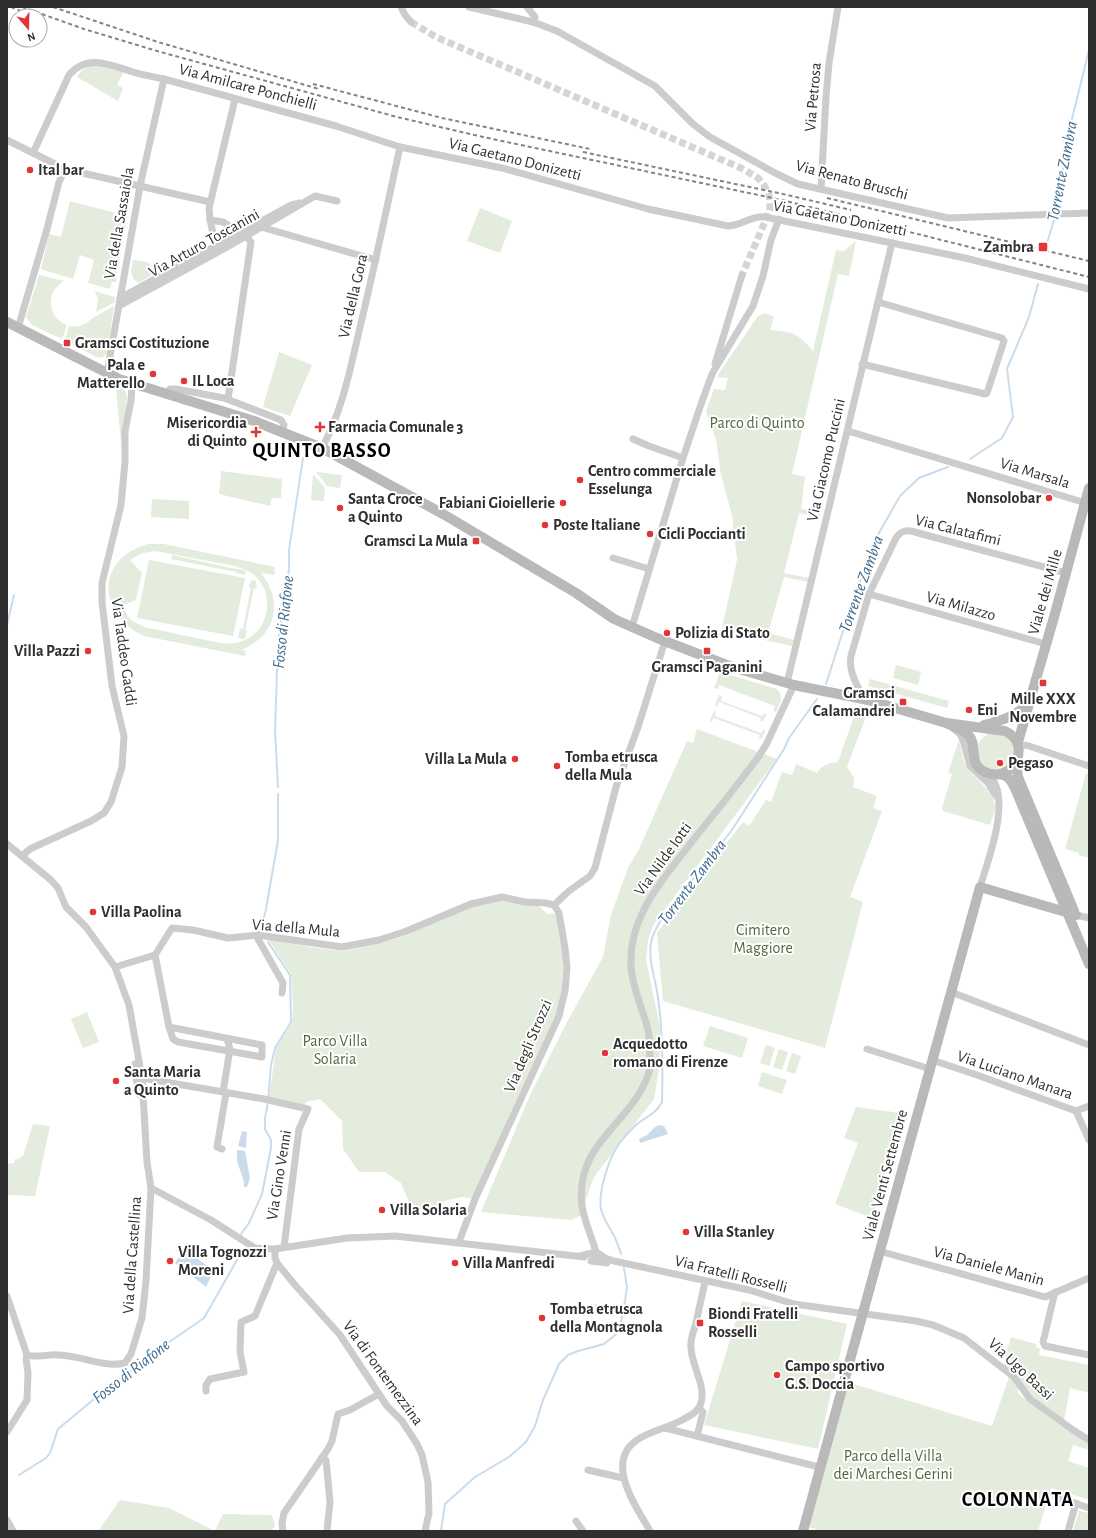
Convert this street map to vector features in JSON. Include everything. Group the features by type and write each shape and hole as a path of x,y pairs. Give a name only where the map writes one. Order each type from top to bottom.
{"main road":[{"path":"7,322 107,374 165,394 248,418 322,448 443,514 576,593 611,617 665,641 727,665 791,684 864,699 946,723 995,729 1013,736 1018,744"},
{"name":"Viale dei Mille","path":"1028,704 1087,504 1089,488"},
{"path":"974,727 1009,718 1028,704"},
{"path":"973,748 978,737 984,732 1006,728 1018,720 1023,715 1028,704"},
{"path":"999,774 1008,771 1019,755 1018,744 1028,704"},
{"path":"946,723 967,734 972,740 973,756 976,764 987,773 1006,775 1009,778 1072,914 1089,946"},
{"path":"1016,761 1018,777 1072,914 1089,964"},
{"path":"980,887 1072,914"},
{"name":"Viale Venti Settembre","path":"803,1531 861,1314 980,887"}],"street":[{"path":"401,7 411,22"},
{"name":"Via Renato Bruschi","path":"469,7 533,22 557,31 655,86 693,124 710,137 798,184 948,218 1089,213"},
{"path":"527,7 535,17 533,22"},
{"name":"Via Petrosa","path":"821,189 827,92 838,7"},
{"name":"Via Amilcare Ponchielli","path":"33,153 69,75 73,71 88,63 104,63 146,76 164,79 336,126 400,147"},
{"name":"Via della Sassaiola","path":"107,374 140,186 164,79"},
{"path":"210,220 210,202 235,99"},
{"path":"7,140 65,169 210,202"},
{"name":"Via Gaetano Donizetti","path":"400,147 502,168 664,213 728,226 736,225 759,216 779,219 965,258 1089,289"},
{"name":"Via della Gora","path":"322,448 328,438 345,389 376,260 400,147"},
{"path":"18,328 50,219 59,182 65,169"},
{"name":"Via Arturo Toscanini","path":"119,306 315,196 337,201"},
{"name":"Via Arturo Toscanini","path":"120,298 216,246 246,236 291,205 302,203"},
{"path":"712,374 753,306 763,276 771,240 779,219"},
{"name":"Via Arturo Toscanini","path":"216,246 210,220 221,221 246,236"},
{"path":"261,227 376,260"},
{"path":"228,399 252,244 246,236"},
{"name":"Via Giacomo Puccini","path":"791,684 862,364 892,243"},
{"path":"632,627 683,458 712,374 742,275"},
{"path":"862,364 986,394 1004,339 878,302"},
{"name":"Via Taddeo Gaddi","path":"22,856 30,849 91,821 104,813 111,802 122,767 124,736 112,686 102,602 102,583 121,505 126,457 125,431 131,401 137,385"},
{"path":"165,394 168,391 176,389 228,399 281,420 284,425 282,432"},
{"name":"Via Marsala","path":"848,431 1087,504"},
{"path":"633,439 683,458"},
{"name":"Via Calatafimi","path":"864,699 852,675 850,660 869,594 896,538 900,533 907,531 1066,573"},
{"path":"613,558 649,569"},
{"name":"Via Milazzo","path":"869,594 1046,644"},
{"path":"554,905 569,891 590,876 596,868 616,787 638,727 665,641"},
{"name":"Via Nilde Iotti","path":"596,1252 584,1215 582,1195 586,1167 590,1157 599,1143 637,1097 650,1071 650,1046 648,1030 634,984 631,966 632,944 636,927 654,891 746,774 766,745 791,684"},
{"path":"946,723 960,734 965,744 970,766 988,783 999,801"},
{"path":"1018,744 1031,746 1089,766"},
{"name":"Viale Venti Settembre","path":"980,887 1000,810 993,779 987,773"},
{"path":"7,844 51,880 58,888 66,907 86,927 115,967 129,1005 142,1078 144,1121"},
{"name":"Via della Mula","path":"155,955 172,928 193,930 228,938 258,935 342,947 379,940 404,932 439,916 471,904 502,897 525,902 554,905"},
{"name":"Via degli Strozzi","path":"458,1242 559,1016 565,991 567,967 566,948 559,913 554,905"},
{"path":"1072,914 1089,918"},
{"path":"258,935 258,939 283,983 282,993"},
{"path":"115,967 155,955 169,1026 174,1039 178,1042 262,1057 262,1045 169,1026"},
{"path":"951,992 1089,1045"},
{"path":"134,1032 131,1034 131,1037 136,1070 140,1117 141,1121 144,1121"},
{"path":"218,1147 230,1046 227,1039"},
{"name":"Via Luciano Manara","path":"867,1049 977,1075 1076,1111 1089,1106"},
{"name":"Via Gino Venni","path":"142,1078 308,1108 299,1129 284,1247"},
{"path":"1076,1111 1089,1140"},
{"name":"Via della Castellina","path":"27,1355 59,1354 116,1365 125,1363 130,1354 142,1318 146,1281 151,1188 144,1121"},
{"path":"151,1188 211,1220 255,1248 275,1249 347,1238 395,1236 580,1256 596,1252"},
{"name":"Via di Fontemezzina","path":"275,1249 275,1258 277,1262 295,1285 340,1335 387,1406 402,1422 417,1444 422,1455 428,1482 429,1513 425,1531"},
{"name":"Via Daniele Manin","path":"879,1251 1045,1297 1089,1278"},
{"name":"Via Fratelli Rosselli","path":"596,1252 608,1259 705,1282 749,1290 794,1304 861,1314"},
{"path":"206,1391 206,1385 210,1379 244,1373 240,1352 241,1322 255,1316 277,1262"},
{"path":"650,1531 627,1491 623,1478 623,1462 625,1453 638,1439 689,1417 699,1408 701,1404 702,1391 691,1353 691,1341 705,1282"},
{"path":"1055,1292 1043,1342 1045,1346 1089,1355"},
{"path":"7,1296 27,1355 26,1359 28,1373 26,1400 7,1432"},
{"name":"Via Ugo Bassi","path":"861,1314 934,1324 964,1338 1014,1377 1030,1399 1089,1440"},
{"path":"282,1531 284,1513 332,1441 338,1414 350,1410 379,1394"},
{"path":"697,1436 702,1412 699,1408"},
{"path":"664,1428 819,1467"},
{"path":"322,1457 326,1460 330,1502 327,1531"},
{"path":"588,1470 623,1478"},
{"path":"1056,1497 1089,1508"},
{"path":"1068,1531 1076,1503"},
{"path":"7,1520 13,1531"},
{"path":"576,1520 583,1531"}],"green space":[{"path":"92,64 124,71 117,85 123,88 118,101 77,77 81,71"},
{"path":"70,201 127,216 116,282 112,282 110,289 88,283 94,260 80,255 73,279 41,269 49,234 61,237"},
{"path":"480,208 512,221 500,253 467,241"},
{"name":"Parco di Quinto","path":"856,241 849,276 838,274 792,474 805,477 801,509 821,513 820,517 799,513 784,573 809,578 808,582 784,577 768,633 794,640 792,646 741,635 722,628 737,560 732,515 721,475 716,440 706,411 714,389 725,390 728,378 717,377 719,373 758,316 765,313 774,317 770,330 794,334 803,340 813,351 836,250 844,251"},
{"path":"133,260 148,262 155,273 139,283 134,280 131,272"},
{"path":"39,275 64,281 54,291 51,298 52,310 55,316 67,325 62,339 32,325 26,317"},
{"path":"95,291 115,297 115,302 96,312 98,300"},
{"path":"114,306 107,353 102,358 96,357 65,340 69,326 82,325"},
{"path":"279,352 312,365 290,416 263,407"},
{"path":"118,386 124,388 127,396 122,452 116,389"},
{"path":"221,471 282,479 281,498 272,498 270,506 219,494"},
{"path":"316,472 342,475 340,488 327,486"},
{"path":"313,474 325,488 324,501 311,500"},
{"path":"152,499 189,501 189,519 151,517"},
{"path":"148,544 164,544 275,567 274,575 261,573 268,584 274,606 273,617 269,627 253,644 241,650 246,651 245,656 144,636 129,626 117,614 111,601 108,587 111,574 118,562 131,551","holes":["155,551 235,566 246,570 255,576 262,585 266,594 266,616 255,634 236,643 220,643 144,627 131,620 121,606 136,600 142,573 130,560 143,553"]},
{"path":"172,555 246,570 245,575 171,559"},
{"path":"149,560 245,578 233,636 137,618"},
{"path":"251,580 256,581 257,586 256,589 254,588 245,630 247,630 245,639 238,638 240,629 243,629 251,587 249,587 249,584"},
{"path":"896,665 921,672 918,685 893,678"},
{"path":"720,672 777,689 781,697 776,712 773,711 775,706 719,685 718,689 714,688"},
{"path":"870,679 949,701 947,708 868,686"},
{"path":"719,695 722,696 721,701 762,716 765,713 766,715 763,721 760,722 761,718 719,702 717,707 715,705"},
{"name":"Cimitero Maggiore","path":"858,705 869,709 847,767 854,778 853,787 877,796 873,808 882,811 850,897 863,902 825,1048 663,1001 657,933 743,822 749,826 766,800 771,802 782,772 792,775 796,764 817,773 823,766 838,762"},
{"path":"714,711 716,712 715,716 761,733 764,729 765,732 762,738 758,739 760,735 714,718 711,722 710,720"},
{"path":"697,729 777,759 654,924 648,940 646,960 660,1027 660,1062 654,1099 594,1177 580,1216 571,1220 481,1212 530,1095 567,1022 603,957 611,915 628,868 639,849 687,741 693,743"},
{"path":"999,733 1008,738 1012,744 1012,758 1008,764 999,769 991,769 982,764 978,758 977,747 982,738 988,734"},
{"path":"959,740 965,764 988,791 995,803 995,810 990,825 943,811 942,808 952,774 948,773"},
{"path":"1086,773 1089,774 1089,858 1065,849"},
{"name":"Parco Villa Solaria","path":"504,899 538,905 547,914 559,913 565,948 559,1016 475,1199 463,1197 447,1200 433,1208 412,1209 401,1183 385,1172 359,1172 343,1149 342,1121 320,1099 306,1102 304,1106 269,1099 276,1048 292,1023 293,1005 291,974 268,939 274,938 310,947 343,951 405,936 439,918 472,905"},
{"path":"87,1012 99,1042 83,1048 71,1019"},
{"path":"710,1026 748,1038 742,1058 703,1046"},
{"path":"766,1045 775,1048 769,1066 760,1063"},
{"path":"779,1049 788,1052 782,1070 773,1067"},
{"path":"792,1053 801,1056 795,1074 786,1071"},
{"path":"762,1072 787,1080 782,1094 758,1086"},
{"path":"856,1107 908,1114 897,1150 894,1150 881,1184 884,1186 872,1218 835,1204 858,1143 844,1138"},
{"path":"33,1124 50,1126 35,1196 7,1195 7,1164 14,1163 15,1159 19,1159 23,1156"},
{"name":"Campo sportivo G.S. Doccia","path":"742,1301 847,1324 818,1449 704,1425"},
{"path":"595,1304 608,1306 608,1313 594,1312"},
{"path":"1011,1337 1036,1344 1037,1348 1040,1349 1039,1355 1089,1365 1089,1393 1070,1388 1064,1420 1031,1397 1003,1365"},
{"name":"Parco della Villa dei Marchesi Gerini","path":"1009,1377 1015,1384 1018,1389 1018,1393 1022,1397 1066,1429 1089,1443 1089,1450 1073,1445 1068,1461 1089,1468 1089,1500 1051,1488 1038,1531 815,1531 816,1529 808,1527 847,1382 992,1426"},
{"path":"120,1500 169,1508 215,1531 98,1531"},
{"path":"1079,1511 1089,1513 1089,1531 1073,1531"},
{"path":"223,1514 272,1515 275,1526 271,1531 215,1531"}],"water":[{"path":"659,1125 664,1126 668,1134 640,1143 639,1139 647,1135"},
{"path":"242,1131 247,1132 246,1148 238,1146"},
{"path":"237,1150 245,1151 250,1178 247,1187 244,1187 244,1182 237,1161"},
{"path":"184,1250 214,1270 206,1287 175,1263"}],"waterway":[{"name":"Torrente Zambra","path":"1056,212 1070,127 1089,50"},
{"name":"Torrente Zambra","path":"1046,246 1055,217"},
{"name":"Torrente Zambra","path":"970,459 1002,438 1013,417 1007,369 1029,317 1038,284"},
{"name":"Fosso di Riafone","path":"278,787 275,730 278,642 289,569 289,550 303,458"},
{"name":"Torrente Zambra","path":"826,684 854,597 875,540 900,496 919,478 948,467"},
{"path":"7,625 14,595"},
{"name":"Torrente Zambra","path":"621,1254 616,1239 602,1213 600,1202 602,1186 607,1169 619,1144 638,1123 657,1110 662,1102 662,1037 660,1011 651,964 650,950 655,930 662,918 732,830 784,749 789,738 817,699"},
{"name":"Fosso di Riafone","path":"260,933 266,909 278,840 278,794"},
{"name":"Fosso di Riafone","path":"241,1234 249,1223 262,1194 271,1148 271,1140 265,1129 271,1065 275,1048 291,1022 290,975 268,942"},
{"name":"Fosso di Riafone","path":"19,1475 46,1458 50,1453 58,1429 117,1380 204,1318 237,1260"},
{"name":"Torrente Zambra","path":"441,1531 445,1504 475,1477 509,1457 526,1442 535,1426 543,1400 559,1364 568,1355 604,1344 615,1335 620,1327 627,1287 624,1268"}],"tunnel":[{"path":"411,22 436,37 741,168 758,178 764,185 769,195 770,210 742,275"}],"railway":[{"path":"22,7 84,29 157,51 397,117 483,137 782,200 1089,277"},
{"path":"53,7 158,42 319,89"},
{"path":"313,84 442,118 590,149"},
{"path":"583,152 783,194 851,210"},
{"path":"827,198 1089,261"}],"place":[{"name":"Ital bar","path":"30,170"},
{"name":"Zambra","path":"1043,247"},
{"name":"Gramsci Costituzione","path":"67,343"},
{"name":"Pala e Matterello","path":"153,374"},
{"name":"IL Loca","path":"184,381"},
{"name":"Farmacia Comunale 3","path":"320,427"},
{"name":"Misericordia di Quinto","path":"256,432"},
{"name":"Centro commerciale Esselunga","path":"580,480"},
{"name":"Nonsolobar","path":"1049,498"},
{"name":"Fabiani Gioiellerie","path":"563,503"},
{"name":"Santa Croce a Quinto","path":"340,508"},
{"name":"Poste Italiane","path":"545,525"},
{"name":"Cicli Poccianti","path":"650,534"},
{"name":"Gramsci La Mula","path":"476,541"},
{"name":"Polizia di Stato","path":"667,633"},
{"name":"Villa Pazzi","path":"88,651"},
{"name":"Gramsci Paganini","path":"707,651"},
{"name":"Mille XXX Novembre","path":"1043,683"},
{"name":"Gramsci Calamandrei","path":"903,702"},
{"name":"Eni","path":"969,710"},
{"name":"Villa La Mula","path":"515,759"},
{"name":"Pegaso","path":"1000,763"},
{"name":"Tomba etrusca della Mula","path":"557,766"},
{"name":"Villa Paolina","path":"93,912"},
{"name":"Acquedotto romano di Firenze","path":"605,1053"},
{"name":"Santa Maria a Quinto","path":"116,1081"},
{"name":"Villa Solaria","path":"382,1210"},
{"name":"Villa Stanley","path":"686,1232"},
{"name":"Villa Tognozzi Moreni","path":"170,1261"},
{"name":"Villa Manfredi","path":"455,1263"},
{"name":"Tomba etrusca della Montagnola","path":"542,1318"},
{"name":"Biondi Fratelli Rosselli","path":"700,1323"},
{"name":"Campo sportivo G.S. Doccia","path":"777,1375"}],"district":[{"name":"QUINTO BASSO","path":"322,451"},
{"name":"COLONNATA","path":"1018,1500"}]}
